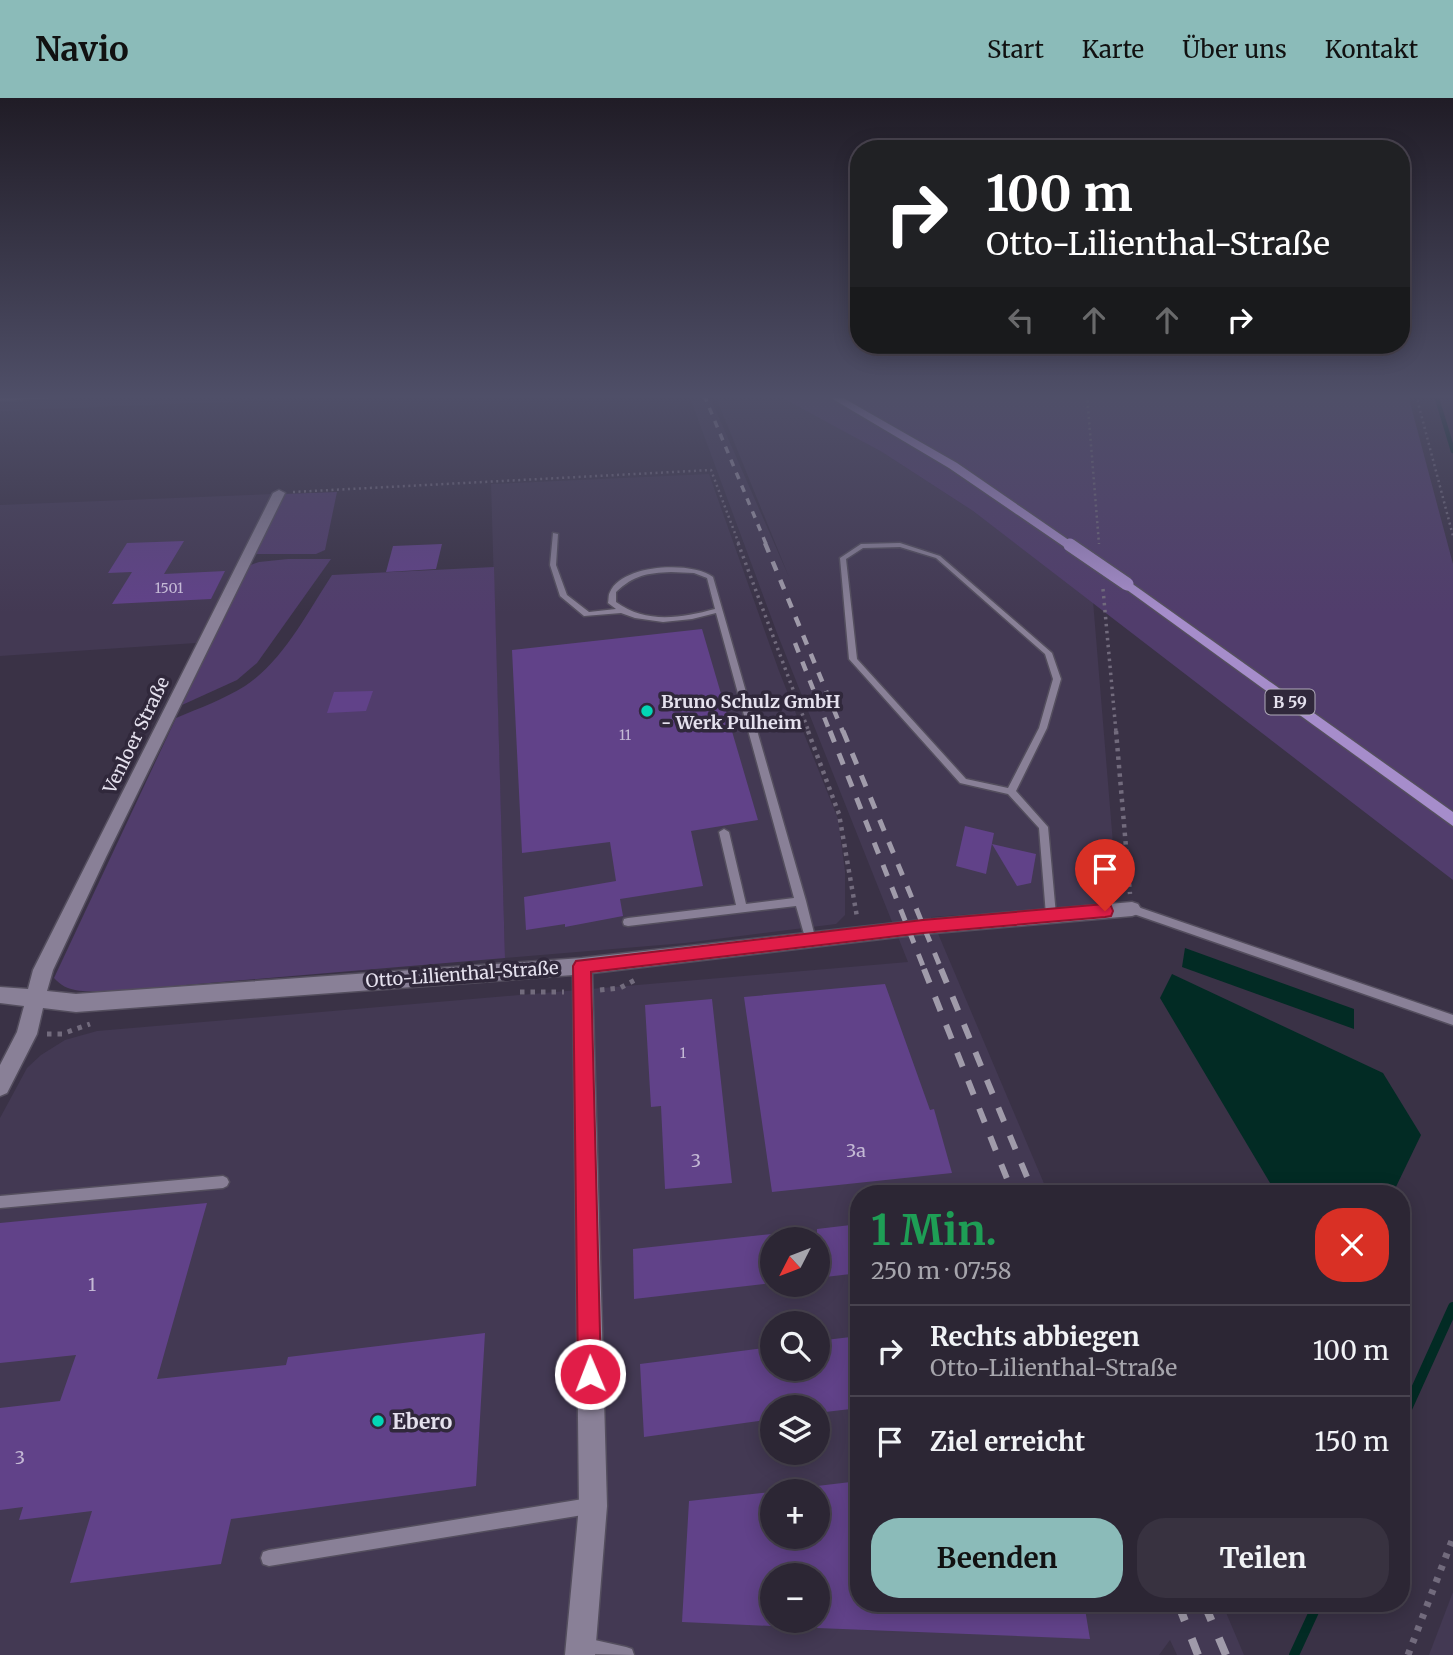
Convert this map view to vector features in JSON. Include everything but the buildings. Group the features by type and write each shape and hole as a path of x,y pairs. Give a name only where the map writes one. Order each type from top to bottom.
{"main road":[{"name":"B 59","path":"957,468 1126,584 1453,820"}],"street":[{"name":"Venloer Straße","path":"0,1086 27,1034 43,970 279,493"},
{"name":"Otto-Lilienthal-Straße","path":"0,995 76,1003 582,966 864,934 1132,909"},
{"path":"582,966 593,1506 582,1650"}],"lane":[{"path":"555,534 553,565 564,596 587,614 621,611"},
{"path":"1011,792 1043,728 1057,679 1048,653 938,557 900,545 861,546 842,558 853,659 963,781 1011,792 1043,827 1051,915"},
{"path":"719,610 698,616 661,620 636,617 621,611 612,603 613,592 628,578 645,573 690,569 703,570 710,577 811,941"},
{"path":"724,832 742,908"},
{"path":"628,922 800,901"},
{"path":"1132,909 1453,1020"},
{"path":"0,1202 223,1182"},
{"path":"269,1558 593,1506"},
{"path":"582,1650 626,1655"}],"path":[{"path":"1093,468 1100,553"},
{"path":"1435,468 1453,536"},
{"path":"279,493 711,470 839,814 854,907 864,934"},
{"path":"1102,580 1132,909"},
{"path":"1408,1655 1453,1538"}],"shaded area":[{"path":"716,468 741,468 789,577 745,468 906,468 973,511 1093,601 1117,892 1091,906 931,917 1045,1185 850,1185 850,1612 1226,1612 1244,1655 1177,1655 1170,1640 1159,1655 0,1655 0,1118 27,1068 41,1055 65,1040 97,1031 908,962 777,633"},
{"path":"906,468 1427,468 1453,564 1453,880 973,511"},
{"name":"Bruno Schulz GmbH - Werk Pulheim","path":"709,474 779,671 838,819 845,871 845,915 836,924 685,943 505,958 491,484"},
{"path":"337,492 325,550 316,554 254,554 282,494"},
{"path":"274,494 196,643 0,656 0,505"},
{"path":"288,559 331,559 257,663 237,680 182,705 248,566"},
{"path":"494,567 505,958 103,992 70,989 54,978 176,718 229,695 259,675 294,635 332,575"},
{"path":"1185,948 1354,1009 1354,1029 1182,967"},
{"path":"1172,974 1383,1073 1421,1135 1397,1185 1271,1185 1160,998"},
{"path":"1453,1592 1453,1655 1429,1655"}],"waterway":[{"path":"1410,1402 1453,1307"},
{"path":"1294,1655 1314,1612"}],"railway":[{"path":"734,468 766,544"},
{"path":"765,543 843,732"},
{"path":"795,643 830,732"},
{"path":"830,731 925,971"},
{"path":"843,731 942,971"},
{"path":"924,969 1009,1185"},
{"path":"941,969 1030,1185"},
{"path":"1181,1612 1198,1655"},
{"path":"1208,1612 1226,1655"}],"place":[{"name":"Bruno Schulz GmbH - Werk Pulheim","path":"647,711"},
{"name":"Ebero","path":"378,1421"}],"route":[{"path":"590,1374 582,966 923,927 1105,911"}]}
